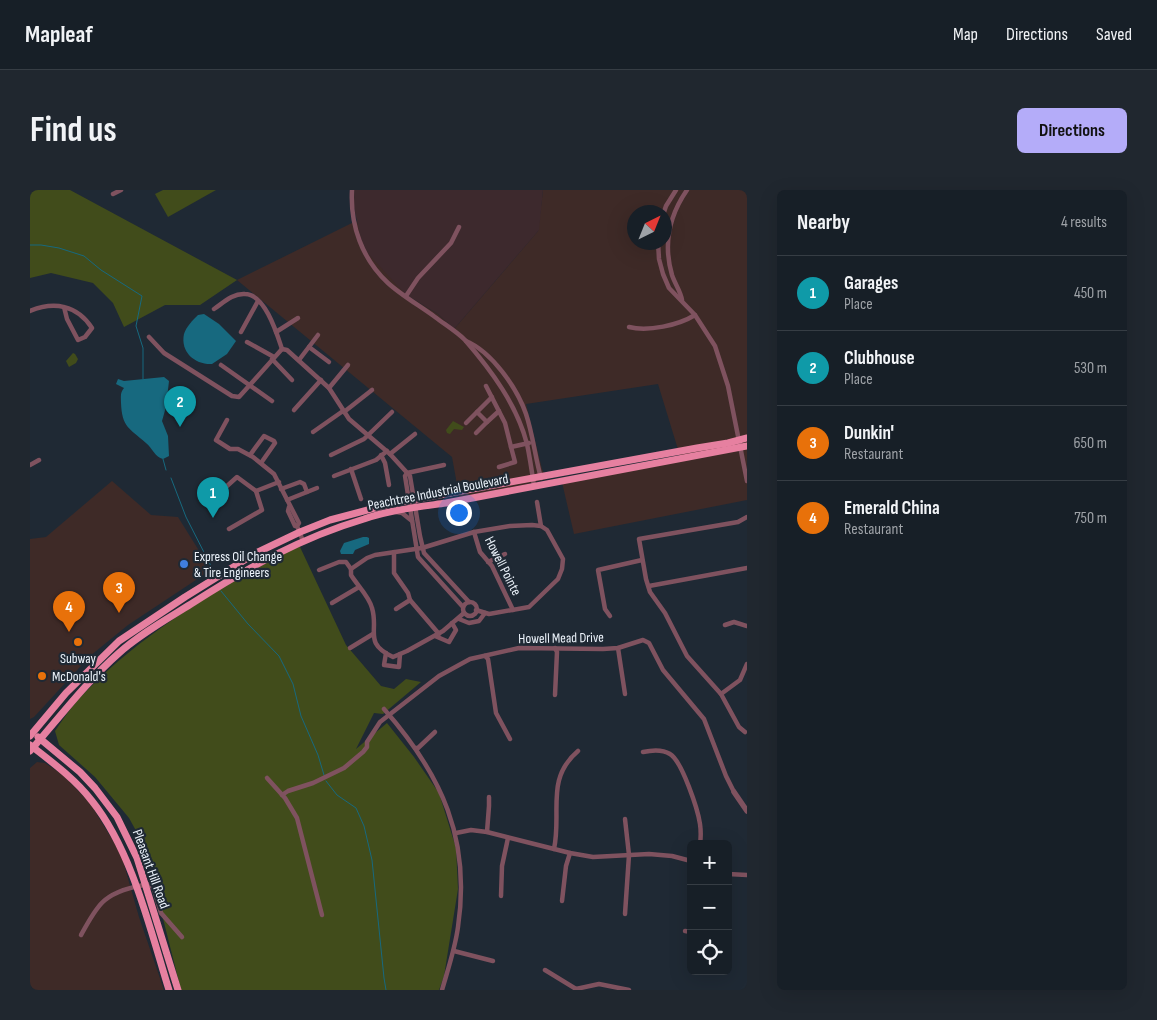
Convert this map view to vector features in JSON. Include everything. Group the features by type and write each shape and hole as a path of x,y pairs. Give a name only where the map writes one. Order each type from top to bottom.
{"highway":[{"name":"Peachtree Industrial Boulevard","path":"31,748 96,675 129,645 239,573 303,541 365,518 395,512 412,504 427,506 542,485 741,444 747,438"},
{"name":"Peachtree Industrial Boulevard","path":"31,733 66,693 119,641 185,597 299,529 381,506 412,504 533,478 728,444 741,444"},
{"name":"Pleasant Hill Road","path":"31,733 41,739 80,772 113,811 130,843 178,990"},
{"name":"Pleasant Hill Road","path":"31,748 72,779 98,809 120,846 136,888 169,990"}],"street":[{"path":"113,194 121,190"},
{"path":"352,190 353,220 357,235 364,252 374,268 389,284 465,340 477,346 490,357 509,382 526,414 542,485"},
{"path":"667,205 676,190"},
{"path":"688,190 672,218 668,238 668,253 672,275 682,300 696,316 715,346 728,386 747,481"},
{"path":"406,296 418,278 451,243 459,227"},
{"path":"658,250 663,274 669,288 678,299 682,300"},
{"path":"214,310 232,296 244,293 250,294 267,310 282,349"},
{"path":"241,332 258,301"},
{"path":"30,311 64,306 92,328 85,337 78,340 67,320 64,306"},
{"path":"629,328 649,328 685,322 696,316"},
{"path":"276,332 298,318"},
{"path":"299,360 318,335"},
{"path":"149,337 164,353 232,396 239,397 282,349"},
{"path":"465,340 504,391 517,418 527,444 534,486"},
{"path":"247,342 273,358 292,380"},
{"path":"309,347 329,362"},
{"path":"282,349 287,350 321,380 329,388 343,411 410,476 414,519 415,549 419,559 463,607 464,613 459,619 437,635 400,654 393,656 386,653 376,643 373,634 372,607 351,575 353,567 367,558 375,555 394,552 415,549 422,548 474,532 510,526 541,526 546,530 562,559 562,569 558,578 529,607 485,614 476,610 474,604 469,602 428,558 422,548 414,519 395,512"},
{"path":"221,365 272,401"},
{"path":"329,388 348,365"},
{"path":"294,410 321,380"},
{"path":"486,386 505,423 515,462 499,467"},
{"path":"313,432 372,390"},
{"path":"466,423 492,397"},
{"path":"476,433 499,411"},
{"path":"331,455 367,436 392,412"},
{"path":"477,412 487,422"},
{"path":"227,420 216,440 230,449 238,449 250,456 274,474 289,507 288,511 295,526 299,529 303,541"},
{"path":"334,476 376,460 415,434"},
{"path":"250,456 264,436 274,441 275,443 261,463"},
{"path":"511,447 533,442"},
{"path":"381,455 385,463 388,485"},
{"path":"30,464 39,460"},
{"path":"407,473 444,465"},
{"path":"351,470 361,499"},
{"path":"216,496 237,478 256,491 262,510 229,529"},
{"path":"256,491 279,482"},
{"path":"281,489 300,482 304,484 307,492"},
{"path":"286,500 317,488"},
{"path":"537,502 541,526"},
{"path":"414,519 427,506"},
{"path":"745,732 739,727 721,694 687,656 666,613 650,592 639,539 738,522 747,517"},
{"name":"Howell Pointe","path":"474,532 480,552 488,562 513,610"},
{"path":"394,552 394,573 408,593 410,600 437,635 449,642 456,630 452,623"},
{"path":"488,562 505,554"},
{"path":"610,616 605,609 598,570 642,560"},
{"path":"319,570 339,562 346,562 353,567"},
{"path":"648,586 747,568"},
{"path":"443,585 449,580"},
{"path":"332,603 359,587"},
{"path":"396,609 410,600"},
{"path":"463,607 469,602"},
{"path":"464,613 472,615 476,610"},
{"path":"459,619 469,623 479,621 485,614"},
{"path":"725,625 734,622 747,626"},
{"path":"350,648 373,634"},
{"name":"Howell Mead Drive","path":"282,795 344,768 363,752 380,722 389,714 439,676 470,659 520,648 603,649 618,648 643,640 649,643 663,670 704,719 734,792"},
{"path":"555,648 555,695"},
{"path":"618,648 625,694"},
{"path":"386,653 384,665 399,667 400,654"},
{"path":"485,656 488,659 496,713 510,739"},
{"path":"721,694 740,680 747,664"},
{"path":"384,709 415,748 444,798 456,833 462,880 460,912 454,951 442,990"},
{"path":"415,748 418,748 435,732"},
{"path":"554,849 557,830 556,793 558,782 566,763 578,751"},
{"path":"644,752 664,751 678,762 697,813 700,824 700,840"},
{"path":"267,778 291,806 297,818 322,915"},
{"path":"734,792 747,811"},
{"path":"487,832 488,797"},
{"path":"625,819 629,856 625,914"},
{"path":"456,833 471,830 487,832 570,853 604,858 664,855 687,859"},
{"path":"501,896 502,866 508,838"},
{"path":"562,902 566,866 570,853"},
{"path":"732,874 747,875"},
{"path":"81,935 98,908 107,898 145,885 152,885 161,913 182,937"},
{"path":"454,951 492,961"},
{"path":"545,970 576,990 598,984 629,990"}],"shaded area":[{"path":"350,190 543,190 539,230 454,329 438,314 405,294 363,248"},
{"path":"543,190 747,190 747,500 574,534 561,478 680,456 658,384 526,404 542,469 547,479 460,501 452,457 237,280 356,221 405,294 438,314 454,329 538,231"},
{"path":"112,481 151,515 178,517 211,570 128,625 90,656 34,717 30,719 30,539 46,537"},
{"path":"37,762 45,763 63,775 90,803 121,854 139,917 164,990 30,990 30,768"}],"green space":[{"path":"30,190 70,190 237,280 200,305 165,305 124,327 113,303 93,283 51,273 30,278"},
{"path":"163,190 216,190 168,217 155,194"},
{"path":"73,353 78,359 76,363 69,367 66,361"},
{"path":"453,421 464,427 462,430 454,429 450,434 447,433 446,430"},
{"path":"298,546 346,645 381,686 394,689 406,679 421,682 383,714 374,713 356,749 387,723 439,793 456,848 458,889 444,976 439,990 181,990 145,847 129,818 95,777 59,745 55,731 69,712 102,676 127,654 181,614 239,578"}],"water":[{"path":"204,314 219,324 236,341 227,354 212,364 206,364 190,357 183,341 185,331 190,324 198,315"},
{"path":"164,377 169,381 166,407 162,421 168,436 169,456 163,459 156,455 125,422 121,403 121,393 124,388 116,384 118,379 124,381"},
{"path":"363,537 369,538 369,544 355,550 353,554 341,554 340,551 344,543"}],"waterway":[{"path":"30,245 59,248 84,256 101,270 142,296 136,326 143,348 143,379"},
{"path":"163,459 166,470"},
{"path":"171,478 186,517 211,566"},
{"path":"221,591 248,624 279,656 293,684 301,716 318,755 324,775"},
{"path":"326,781 337,795 356,808 364,826 372,860 386,990"}],"place":[{"name":"Clubhouse","path":"180,427"},
{"name":"Garages","path":"213,518"},
{"name":"Express Oil Change & Tire Engineers","path":"184,564"},
{"name":"Dunkin'","path":"119,613"},
{"name":"Emerald China","path":"69,632"},
{"name":"Subway","path":"78,642"},
{"name":"McDonald's","path":"42,676"}]}
